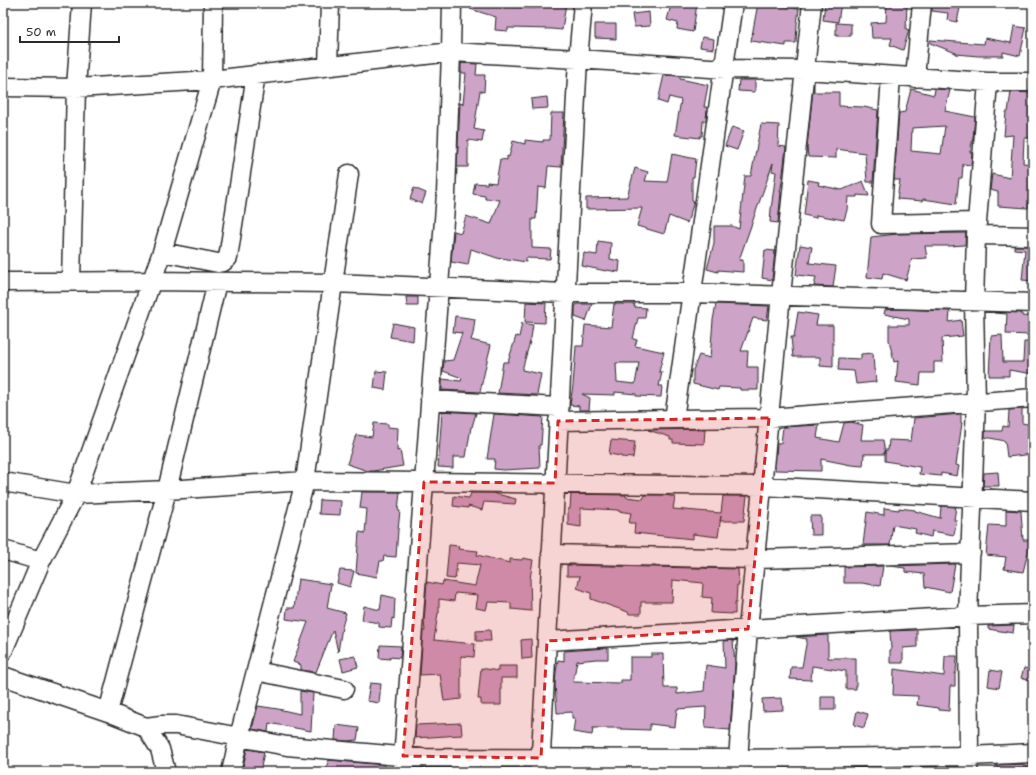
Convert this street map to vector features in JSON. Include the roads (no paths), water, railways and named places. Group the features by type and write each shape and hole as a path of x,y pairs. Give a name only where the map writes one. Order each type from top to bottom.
{"street":[{"path":"71,281 76,88 82,3"},
{"path":"3,651 41,561 76,494 162,252 212,80 214,3"},
{"path":"328,66 330,3"},
{"path":"402,764 446,194 452,3"},
{"path":"540,765 578,59 583,3"},
{"path":"674,419 725,69 733,3"},
{"path":"739,765 748,628 812,3"},
{"path":"915,78 922,3"},
{"path":"3,86 76,88 212,80 451,52 725,69 805,70 988,82 1032,78"},
{"path":"162,252 218,264 228,258 256,74"},
{"path":"890,76 881,224 977,228 1033,236"},
{"path":"969,764 968,616 976,402 974,302 977,228 988,82"},
{"path":"231,772 305,482 349,174"},
{"path":"3,282 151,281 333,283 565,293 781,295 1033,304"},
{"path":"108,712 167,490 217,282"},
{"path":"430,400 558,414 674,419 769,418 1033,398"},
{"path":"3,482 76,494 305,482 424,482 762,486 1033,501"},
{"path":"3,550 41,561"},
{"path":"551,554 755,560 971,553"},
{"path":"547,641 748,628 1033,614"},
{"path":"256,670 344,689"},
{"path":"3,676 108,712 146,727 176,724 287,746 402,764 422,758 540,765 969,764 1033,753"},
{"path":"146,727 160,750 166,772"}]}
